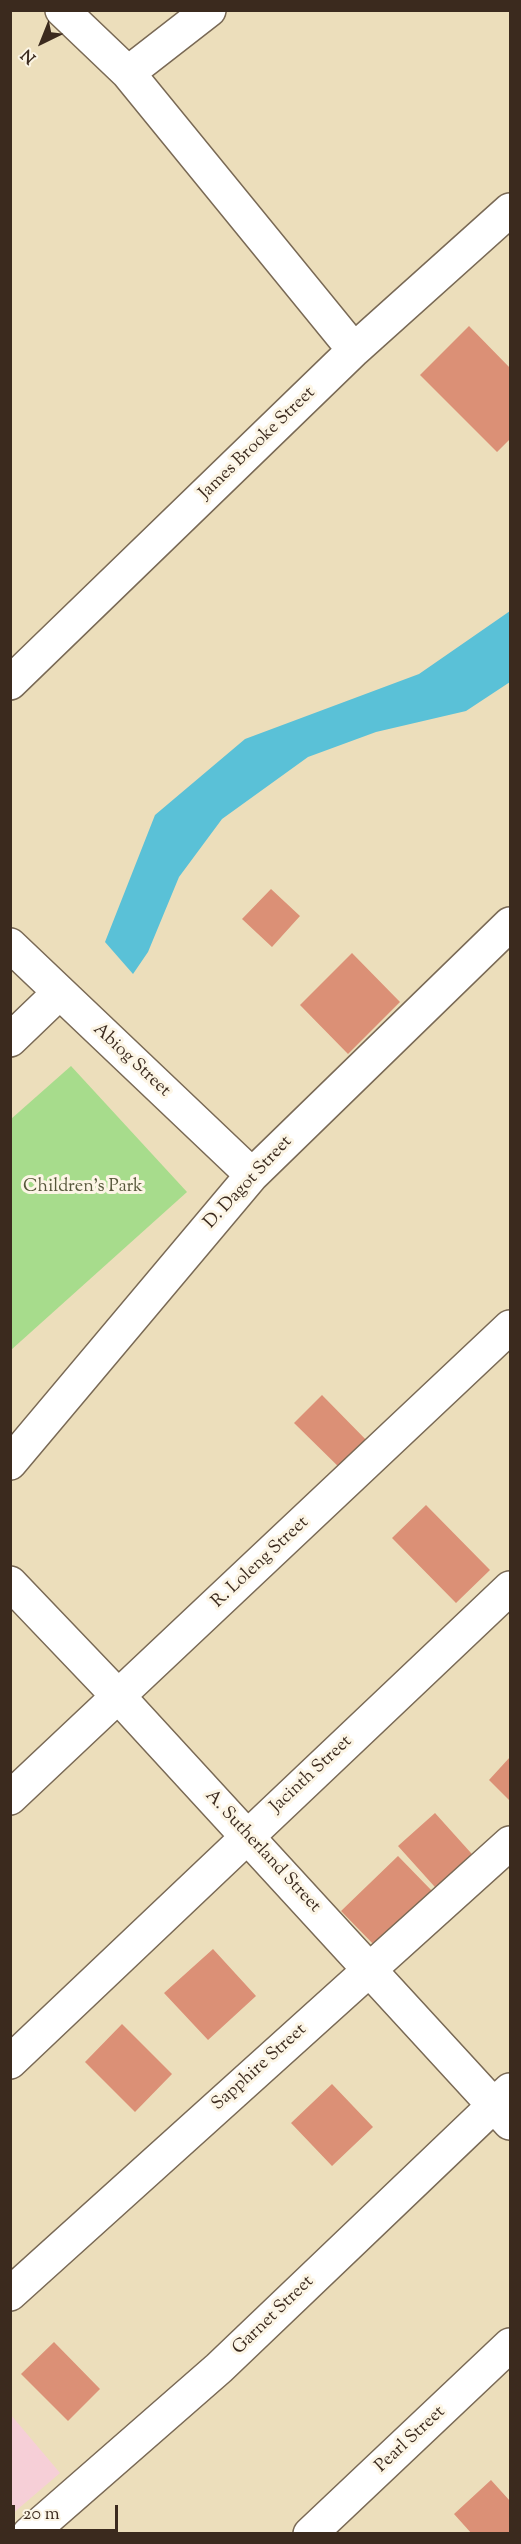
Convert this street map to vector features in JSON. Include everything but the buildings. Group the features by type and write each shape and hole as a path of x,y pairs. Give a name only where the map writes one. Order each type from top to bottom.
{"street":[{"path":"62,10 128,73 354,350"},
{"path":"128,73 209,10"},
{"name":"James Brooke Street","path":"10,683 354,350 510,210"},
{"name":"D. Dagot Street","path":"10,1463 252,1175 510,924"},
{"name":"Abiog Street","path":"10,945 252,1175"},
{"path":"10,1040 59,993"},
{"name":"R. Loleng Street","path":"10,1798 510,1328"},
{"name":"A. Sutherland Street","path":"10,1583 370,1968 505,2106"},
{"name":"Jacinth Street","path":"10,2062 510,1588"},
{"name":"Sapphire Street","path":"10,2294 510,1843"},
{"name":"Garnet Street","path":"29,2534 219,2368 505,2106"},
{"name":"Pearl Street","path":"310,2534 510,2345"}],"shaded area":[{"path":"11,2415 60,2473 10,2515"}],"green space":[{"name":"Children's Park","path":"71,1066 187,1192 11,1350 11,1119"}],"water":[{"path":"510,611 510,682 466,711 376,732 308,757 222,819 179,877 148,952 133,974 105,942 155,815 245,739 419,674"}]}
